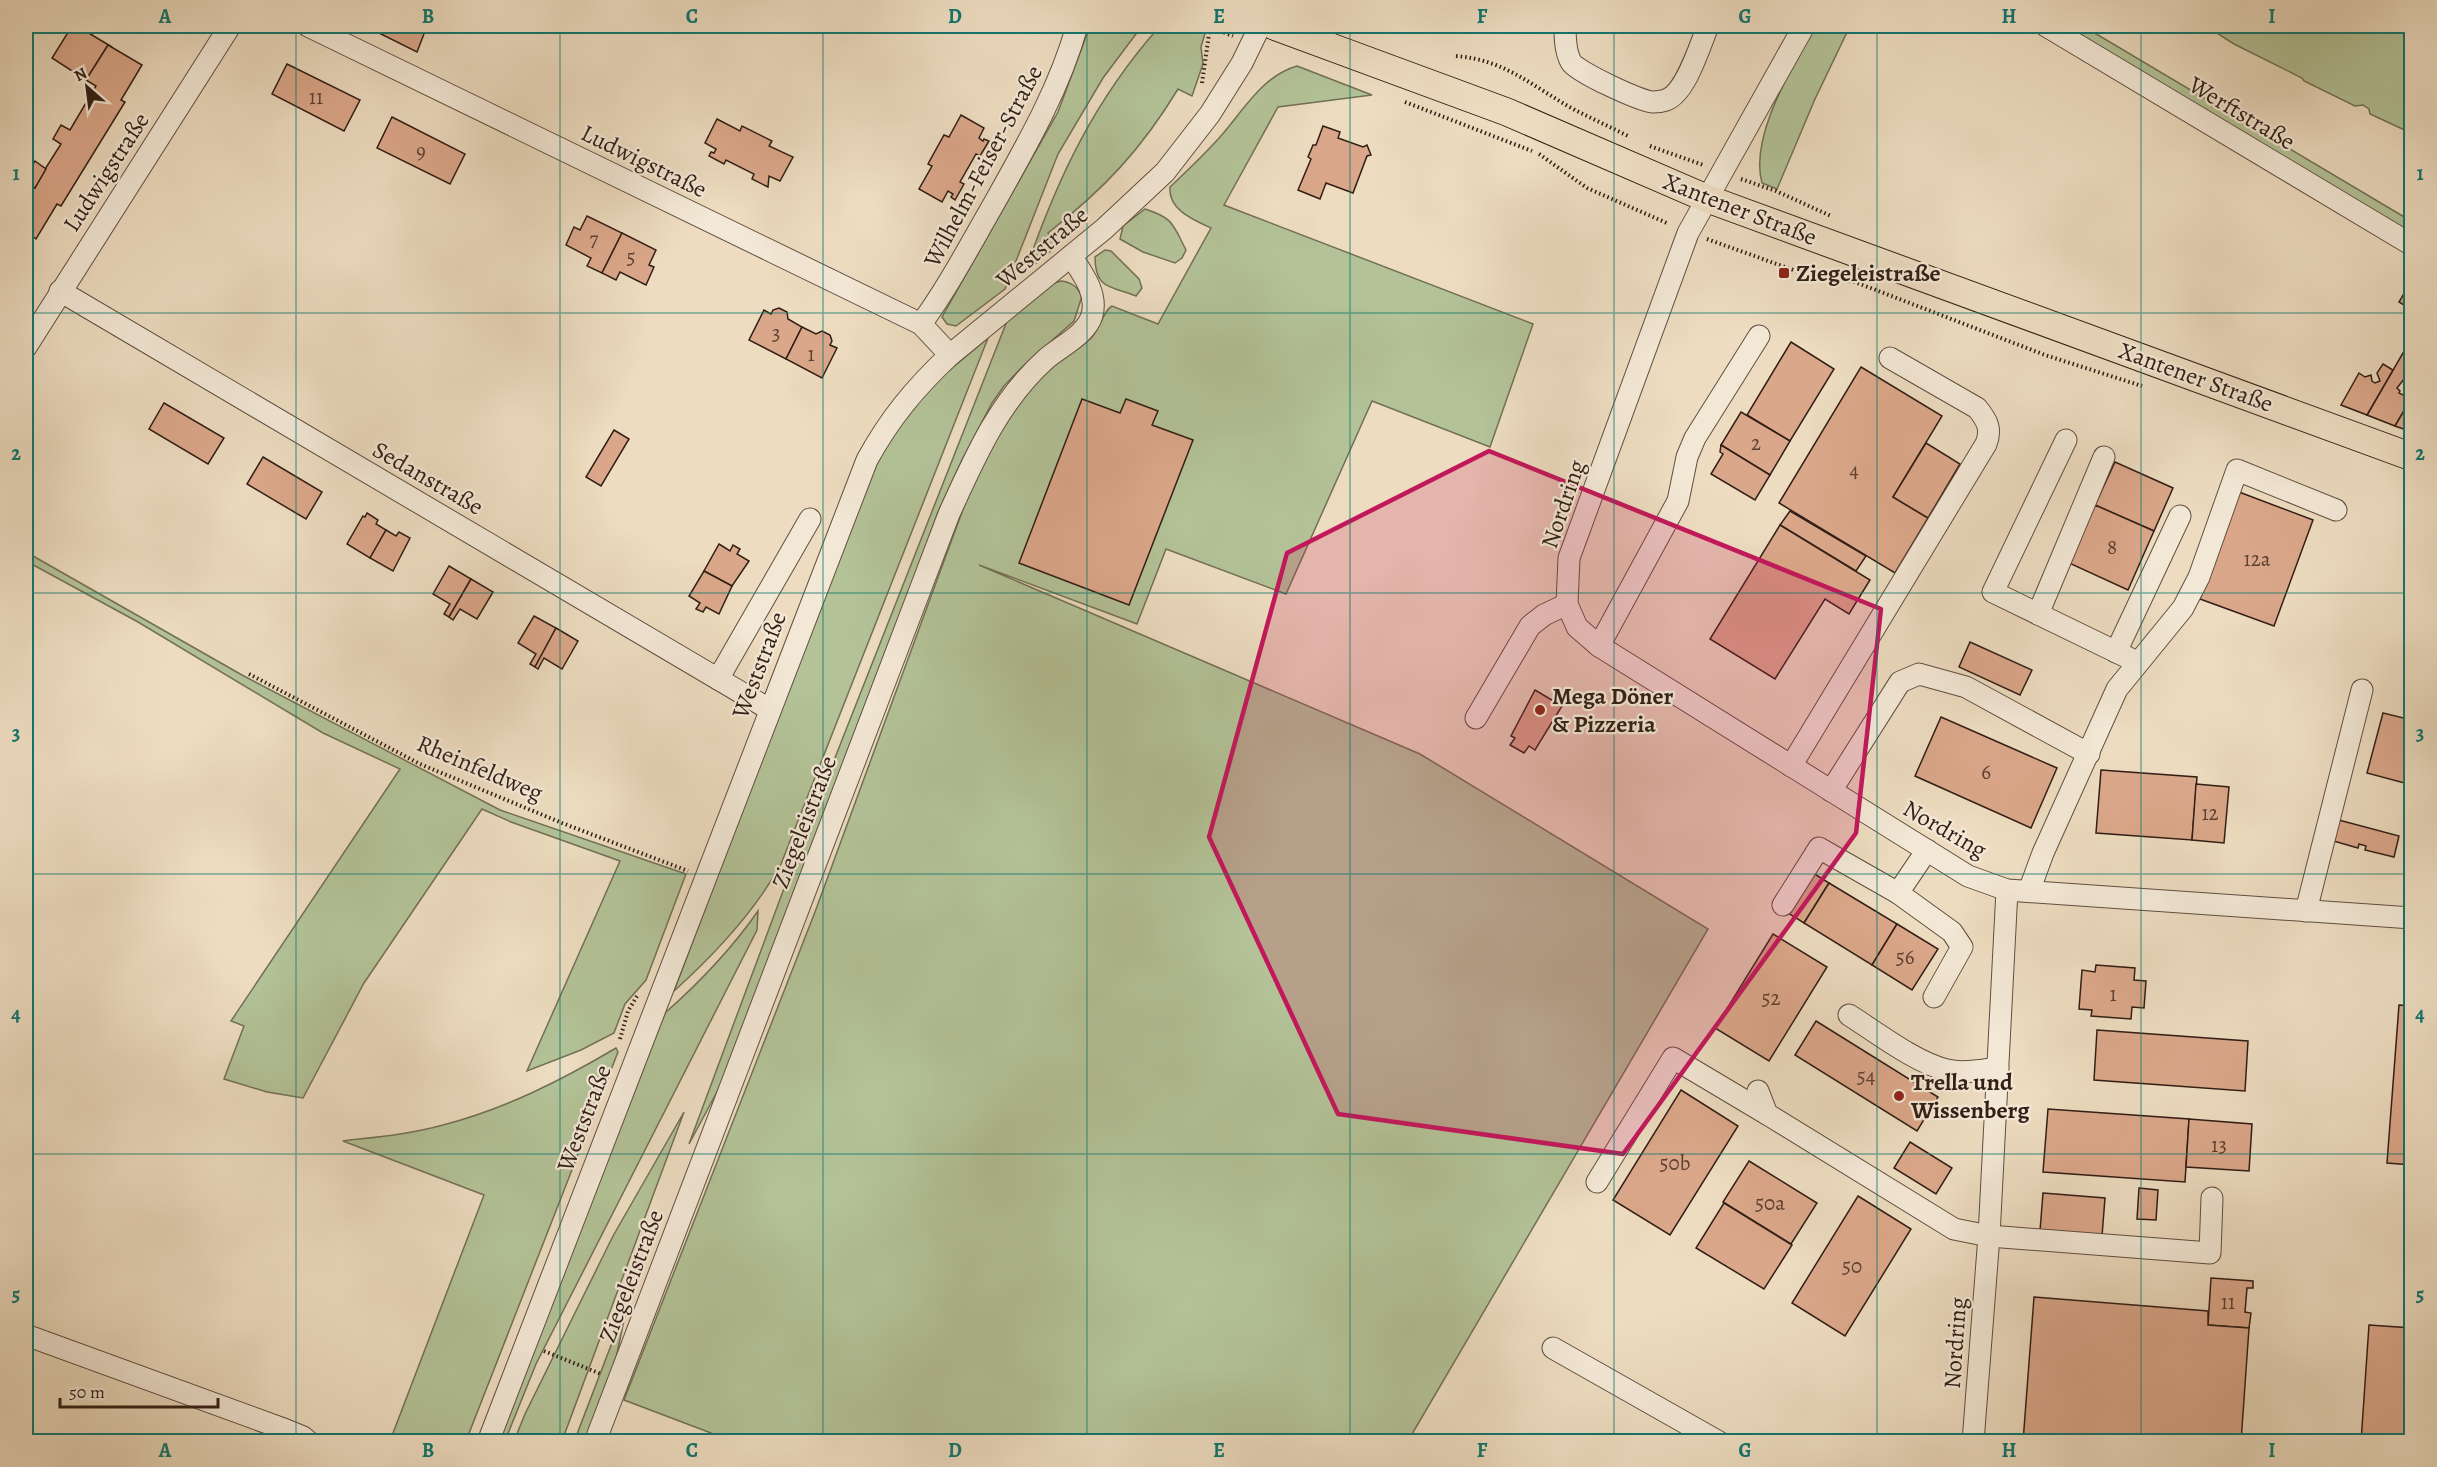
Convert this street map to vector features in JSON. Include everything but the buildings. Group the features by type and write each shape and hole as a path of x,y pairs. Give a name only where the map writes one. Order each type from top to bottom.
{"main road":[{"name":"Xantener Straße","path":"1274,26 1507,112 1708,199 2412,457"}],"street":[{"name":"Ludwigstraße","path":"26,347 230,26"},
{"name":"Ludwigstraße","path":"308,26 921,324 950,355"},
{"name":"Wilhelm-Feiser-Straße","path":"921,324 943,294 1049,102 1068,59 1077,26"},
{"name":"Weststraße","path":"488,1442 867,460 899,407 950,355 1133,203 1173,163 1204,122 1232,79 1260,26"},
{"path":"1565,26 1571,63 1584,72 1652,102 1667,100 1680,90 1708,26"},
{"path":"1708,199 1804,26"},
{"name":"Werftstraße","path":"2046,26 2412,245"},
{"name":"Nordring","path":"1708,199 1688,233 1569,558 1567,604 1577,627 1599,646 1968,876 2007,890 2412,918"},
{"name":"Ziegeleistraße","path":"595,1442 949,514 994,420 1045,360 1086,327 1092,317 1094,305 1092,294 1071,256"},
{"name":"Sedanstraße","path":"60,291 769,709"},
{"path":"1599,646 1678,501 1687,457 1695,438 1759,336"},
{"path":"1791,766 1990,434 1985,417 1977,408 1890,358"},
{"path":"2066,440 1993,592 2137,662"},
{"path":"2037,614 2104,457"},
{"path":"2029,891 2043,853 2117,688 2137,662 2160,639 2182,608 2199,578 2237,470 2336,510"},
{"path":"2116,652 2180,516"},
{"path":"718,679 810,519"},
{"path":"1476,718 1530,626 1544,615 1567,604"},
{"path":"1831,791 1900,682 1919,675 1966,687 2089,754"},
{"path":"2306,911 2362,690"},
{"path":"1783,905 1820,848 1898,893 1952,932 1962,947 1934,997"},
{"path":"1898,893 1927,850"},
{"name":"Nordring","path":"1973,1442 1989,1236 2007,890"},
{"path":"1849,1015 1928,1064 1948,1071 1998,1068"},
{"path":"1597,1182 1673,1058 1954,1228 1989,1236 2210,1252 2212,1197"},
{"path":"1758,1091 1767,1114"},
{"path":"26,1335 281,1428 309,1442"},
{"path":"1553,1348 1719,1442"}],"path":[{"path":"1456,56 1478,58 1502,66 1575,110 1631,138"},
{"path":"1641,142 1776,192 1836,219"},
{"name":"Rheinfeldweg","path":"249,674 420,764 562,823 705,877"},
{"path":"525,1344 619,1381"}],"highlighted area":[{"path":"1489,451 1881,609 1856,833 1623,1154 1338,1114 1209,837 1287,553"}],"green space":[{"path":"1090,26 1142,26 1103,78 1058,154 1005,289 956,326 947,324 942,317 1058,112"},
{"path":"1160,26 1193,26 1206,30 1201,47 1203,64 1192,96 1178,89 1150,131 1120,167 1087,201 1048,233 1057,246 1025,272 1050,205 1080,142 1116,83"},
{"path":"1814,26 1850,26 1815,99 1777,189 1762,183 1760,165 1762,145 1775,102"},
{"path":"2063,26 2083,26 2411,221 2411,234"},
{"path":"2206,26 2411,26 2411,133 2370,114 2369,109 2363,105 2355,106 2304,81 2234,44"},
{"path":"1297,66 1372,95 1278,107 1224,205 1533,324 1490,447 1372,401 1286,594 1166,549 1137,624 979,565 1420,754 1708,929 1408,1441 732,1441 624,1400 815,912 980,463 1024,396 1047,371 1090,339 1112,306 1158,324 1211,228 1190,218 1178,208 1170,195 1170,187 1214,144 1263,86 1273,78"},
{"path":"1145,209 1167,219 1175,228 1186,250 1182,258 1175,263 1143,252 1120,239 1123,226"},
{"path":"1105,250 1111,251 1139,279 1142,288 1136,296 1112,288 1101,281 1095,257"},
{"path":"1061,281 1074,286 1082,296 1074,321 1004,386 992,403 962,460 938,512 783,939 732,1064 689,1144 792,867 1007,321 1054,283"},
{"path":"988,338 781,864 759,899 733,932 674,991 868,480 891,436 933,384"},
{"path":"26,552 242,675 500,810 686,874 646,980 625,1004 614,1033 581,1050 527,1071 620,861 511,822 482,809 364,983 303,1098 267,1092 224,1079 244,1026 231,1021 400,769 323,733 138,622 26,561"},
{"path":"758,911 757,930 536,1364 505,1441 498,1442 665,1013 714,965"},
{"path":"616,1048 618,1052 466,1441 390,1441 484,1195 343,1141 419,1131 489,1111 575,1071"},
{"path":"684,1112 562,1441 514,1441 525,1414 613,1236"},
{"path":"628,1301 614,1368 587,1441 574,1442"}],"place":[{"name":"Ziegeleistraße","path":"1784,273"},
{"name":"Mega Döner & Pizzeria","path":"1540,710"},
{"name":"Trella und Wissenberg","path":"1899,1096"}]}
